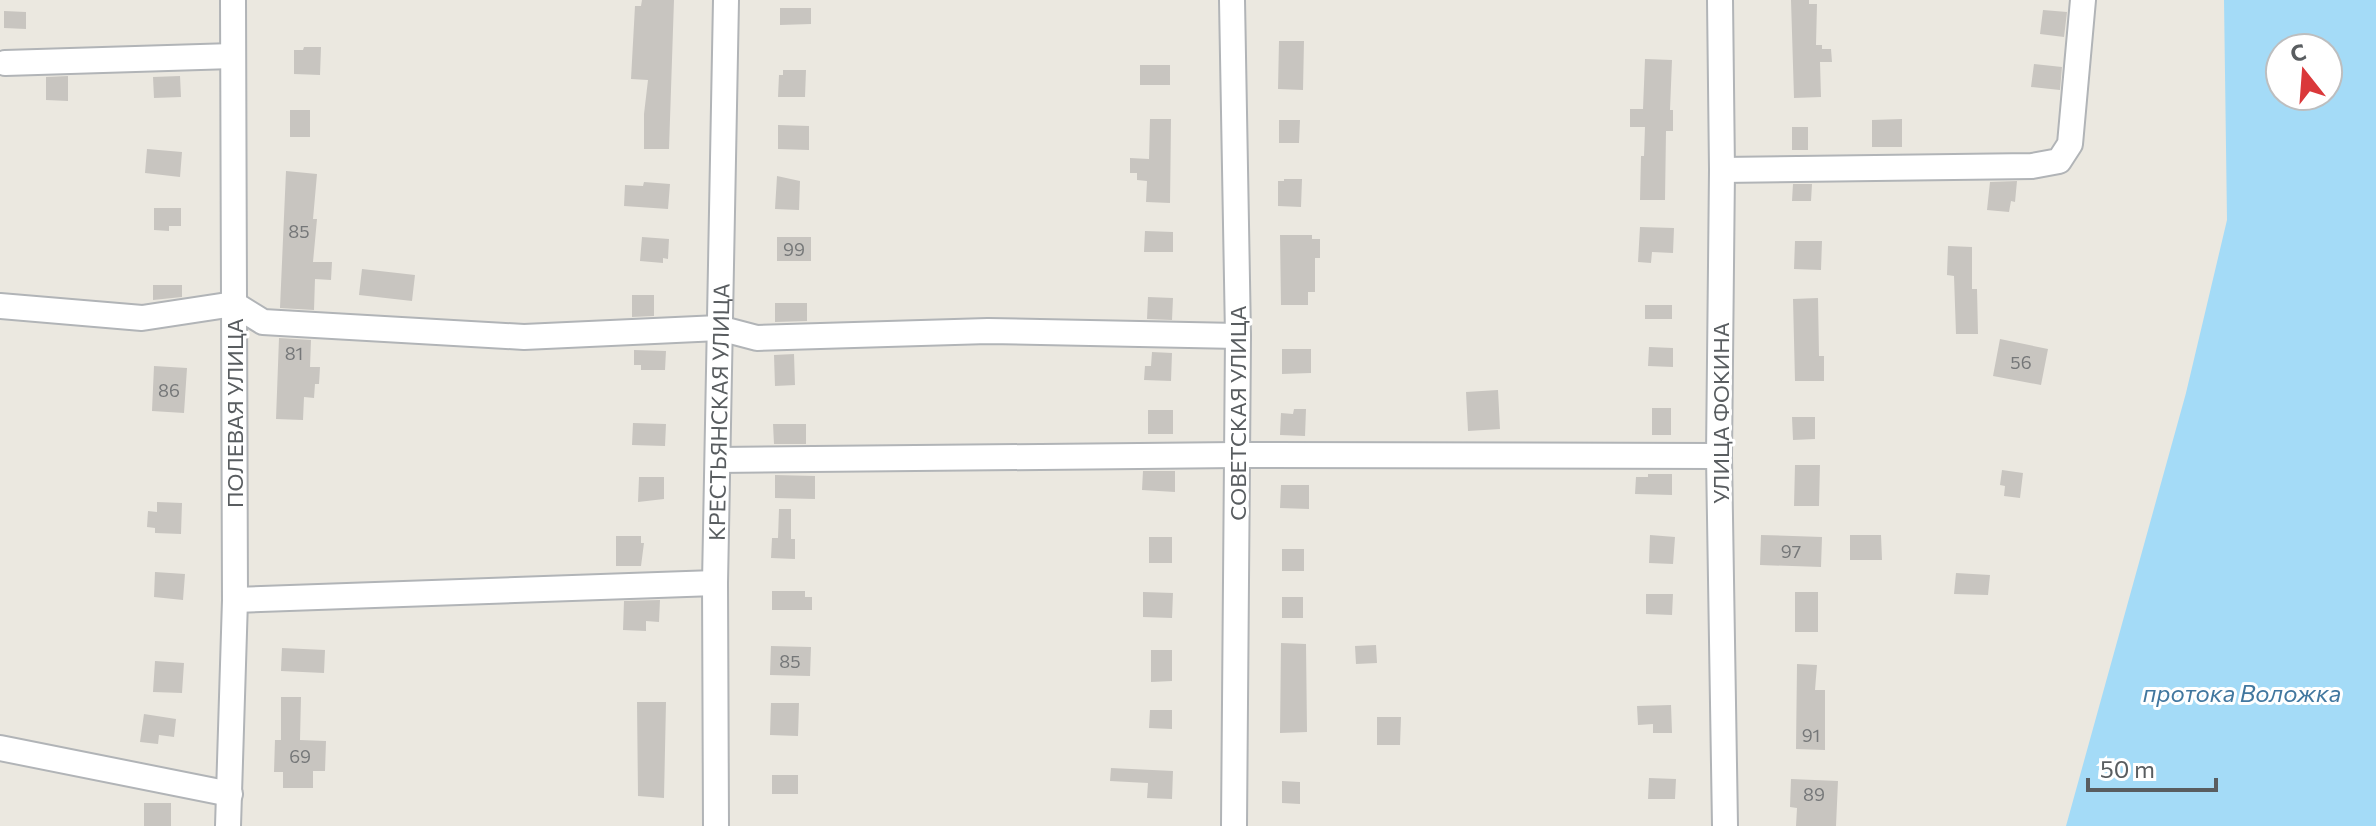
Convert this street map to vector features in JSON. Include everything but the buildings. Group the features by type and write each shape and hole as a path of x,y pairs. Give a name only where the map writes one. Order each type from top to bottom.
{"street":[{"name":"ПОЛЕВАЯ УЛИЦА","path":"228,826 235,600 233,0"},
{"name":"КРЕСТЬЯНСКАЯ УЛИЦА","path":"716,826 715,583 726,0"},
{"name":"СОВЕТСКАЯ УЛИЦА","path":"1232,0 1238,336 1234,826"},
{"name":"УЛИЦА ФОКИНА","path":"1720,0 1719,456 1725,826"},
{"path":"1722,170 2032,166 2059,161 2070,144 2083,0"},
{"path":"5,63 233,56"},
{"path":"0,306 142,318 234,304 263,322 524,337 719,328 757,338 988,331 1238,336"},
{"path":"718,460 1237,455 1719,456"},
{"path":"235,600 715,583"},
{"path":"0,748 230,794"}],"water":[{"name":"протока Воложка","path":"2224,0 2376,0 2376,826 2066,826 2186,393 2227,220"}]}
